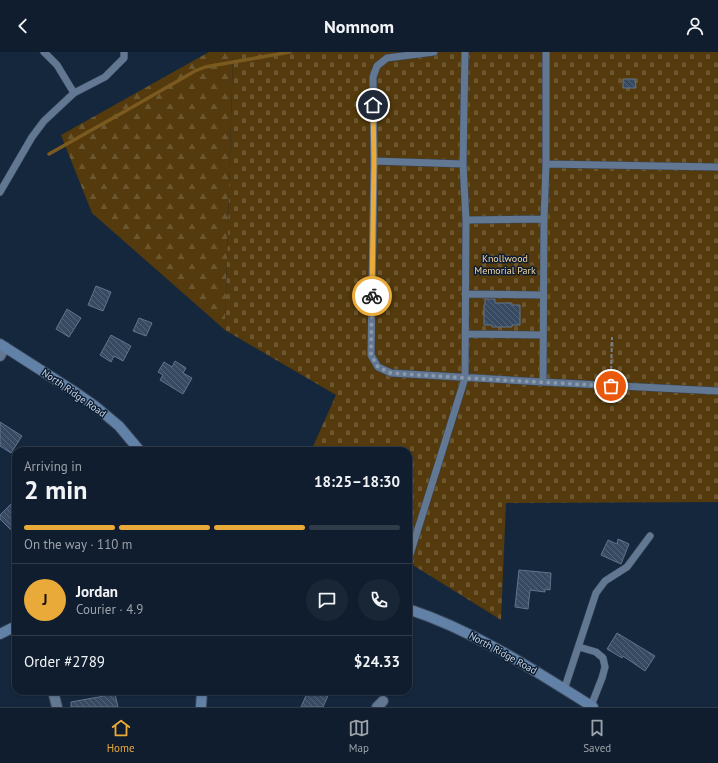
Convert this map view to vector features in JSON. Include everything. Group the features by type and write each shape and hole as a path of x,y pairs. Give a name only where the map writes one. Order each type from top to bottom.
{"street":[{"name":"North Ridge Road","path":"2,349 75,392 95,406 119,426 137,447"},
{"name":"North Ridge Road","path":"412,610 441,621 469,634 533,670 592,706"},
{"path":"0,634 12,628"},
{"path":"54,695 57,707"},
{"path":"202,695 202,707"}],"lane":[{"path":"44,52 57,65 74,93"},
{"path":"0,192 32,138 44,121 74,93 104,77 124,58 124,52"},
{"path":"434,52 387,58 377,66 373,77 374,161 371,355 378,367 391,373 718,391"},
{"path":"412,548 465,378 466,220 463,164 465,52"},
{"path":"543,382 546,52"},
{"path":"374,161 463,164"},
{"path":"546,164 718,168"},
{"path":"466,220 544,219"},
{"path":"465,294 544,295"},
{"path":"465,334 543,335"},
{"path":"564,690 596,593 605,581 627,567 650,536"},
{"path":"579,647 596,652 603,658 605,667 592,706"}],"path":[{"path":"611,386 612,337"}],"green space":[{"path":"209,52 233,52 225,330 92,213 61,135"},
{"name":"Knollwood Memorial Park","path":"233,52 718,52 718,502 506,503 501,620 412,564 412,447 313,447 336,395 225,330"}],"building":[{"path":"623,79 635,79 636,88 623,88"},
{"path":"96,286 111,292 103,311 88,305"},
{"path":"485,299 495,299 495,303 512,303 512,305 520,305 520,325 512,325 512,327 492,327 492,325 484,325"},
{"path":"67,309 81,318 69,337 56,329"},
{"path":"139,318 152,323 146,336 133,331"},
{"path":"111,335 131,346 123,361 114,356 111,362 100,355"},
{"path":"175,361 186,368 183,373 192,378 183,394 160,380 163,375 158,372 164,362 172,367"},
{"path":"0,422 22,436 15,447 12,447 11,453 0,446"},
{"path":"12,503 12,531 0,519 0,515"},
{"path":"618,539 629,544 621,564 601,555 608,540 617,544"},
{"path":"519,570 551,573 550,590 545,589 545,592 530,590 528,609 515,607"},
{"path":"617,633 655,656 645,671 623,656 622,658 607,649"},
{"path":"115,695 118,707 71,707 71,702"},
{"path":"306,695 328,695 323,707 301,707"}],"waterway":[{"path":"49,154 195,71 205,67 290,52"}],"way so far":[{"path":"372,296 371,355 378,367 391,373 611,386"}],"route":[{"path":"372,296 374,161 373,105"}]}
